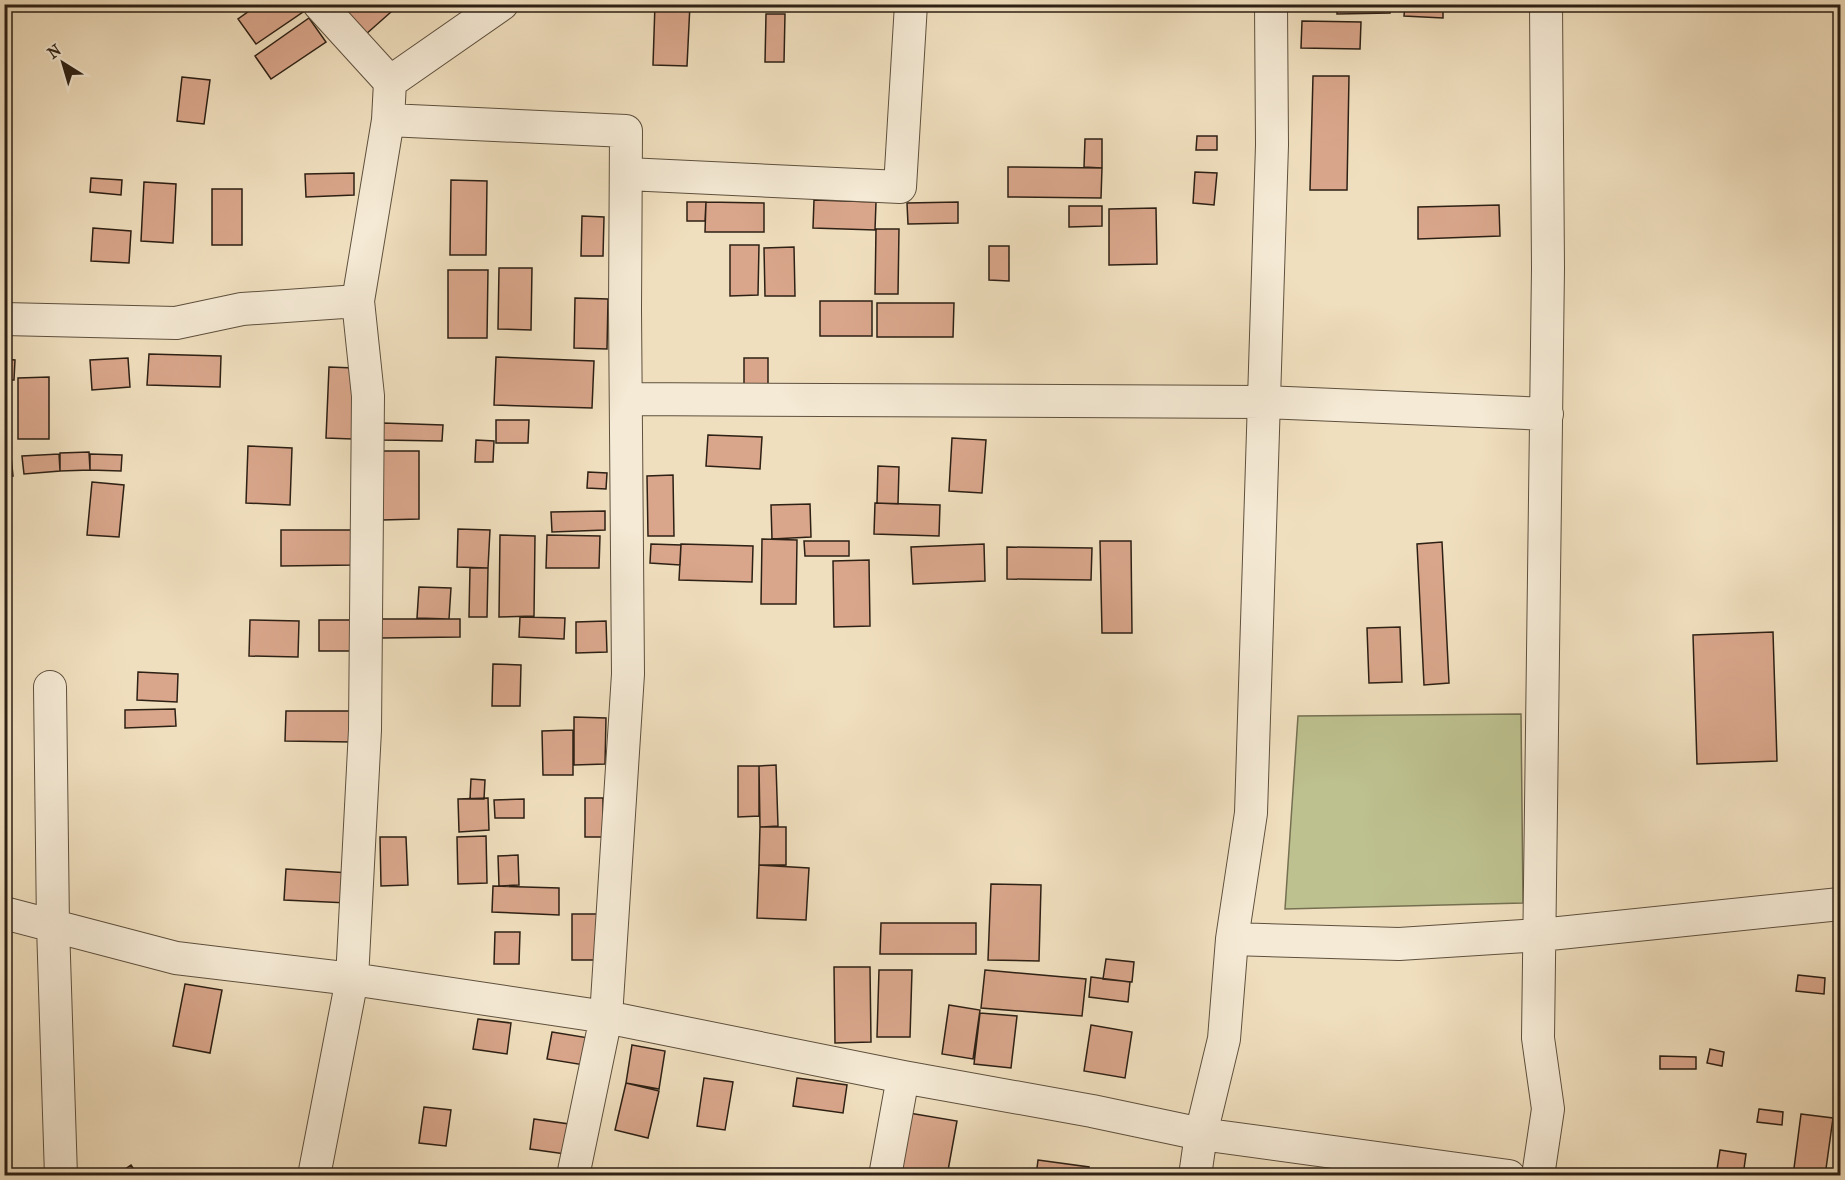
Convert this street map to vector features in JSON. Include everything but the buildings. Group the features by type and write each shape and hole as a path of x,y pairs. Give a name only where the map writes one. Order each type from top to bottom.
{"street":[{"path":"314,1176 352,979 365,730 368,396 358,301 388,120 390,82 319,4"},
{"path":"390,82 502,4"},
{"path":"627,174 900,187 911,4"},
{"path":"1195,1176 1201,1134 1224,1039 1232,939 1251,813 1272,145 1271,4"},
{"path":"1538,1176 1548,1109 1538,1038 1547,414 1546,4"},
{"path":"388,120 627,131 628,674 606,1017 573,1176"},
{"path":"4,319 176,323 242,309 358,301"},
{"path":"626,399 1264,402 1547,414"},
{"path":"50,687 53,926 61,1176"},
{"path":"1232,939 1399,944 1540,935 1840,904"},
{"path":"4,913 176,958 352,979 606,1017 1201,1134 1509,1176"},
{"path":"885,1176 903,1077"}],"green space":[{"path":"1521,714 1523,903 1285,909 1298,716"}]}
